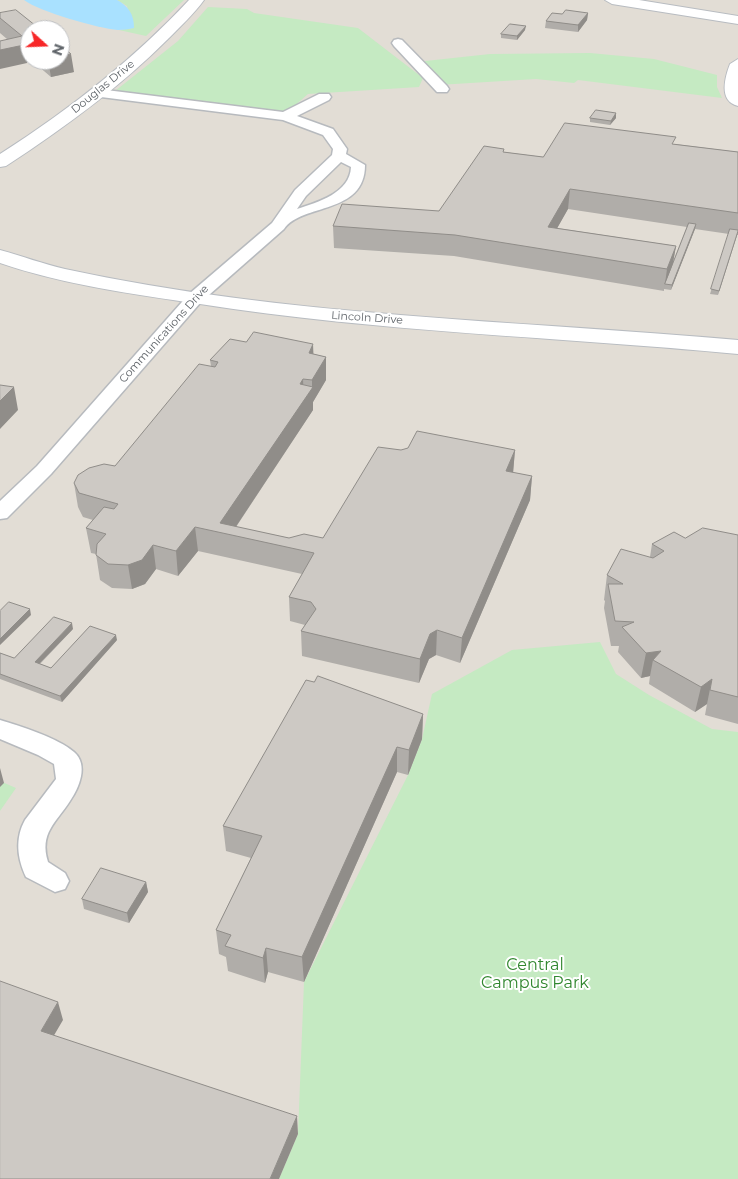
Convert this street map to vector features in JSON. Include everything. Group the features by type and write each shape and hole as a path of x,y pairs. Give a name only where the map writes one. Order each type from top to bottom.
{"street":[{"name":"Douglas Drive","path":"0,162 39,137 98,93 128,68 197,0"},
{"path":"612,0 738,20"},
{"path":"398,43 442,89"},
{"path":"738,64 732,79 731,90 738,101"},
{"path":"98,93 285,116 328,132 340,149 339,156 358,165 360,173 358,180 352,187 330,202 285,218"},
{"path":"285,116 324,97"},
{"name":"Communications Drive","path":"0,514 44,470 194,298 285,218 300,193 339,156"},
{"name":"Lincoln Drive","path":"0,256 28,267 82,279 194,298 325,315 738,347"},
{"path":"0,729 47,748 66,759 69,780 61,794 35,827 30,852 36,869 55,881"}],"shaded area":[{"path":"0,0 738,0 738,1179 0,1179"}],"green space":[{"path":"117,0 184,0 146,36 119,30 133,28 127,6"},
{"path":"208,7 247,9 254,13 358,28 423,78 419,87 308,94 292,108 278,113 115,91 178,41"},
{"path":"590,53 654,59 717,75 717,87 722,98 578,80 574,83 536,79 438,85 416,62 490,54"},
{"name":"Central Campus Park","path":"600,642 616,674 649,695 712,729 738,732 738,1179 279,1179 298,1134 304,982 408,775 422,739 432,694 512,650"},
{"path":"0,781 16,788 0,811"}],"water":[{"path":"24,0 117,0 130,11 134,28 118,30 83,23 42,9"}],"building":[{"path":"16,10 28,20 20,20 20,34 0,18 0,13"},
{"path":"566,10 588,13 578,25 546,21 552,13 562,14"},
{"path":"510,24 526,26 517,36 501,34"},
{"path":"20,36 20,46 0,50 0,41"},
{"path":"596,110 616,113 611,121 590,118"},
{"path":"565,123 676,137 672,144 738,152 738,213 570,189 548,227 676,246 667,269 455,235 333,226 342,204 439,211 484,146 504,149 503,152 543,157"},
{"path":"689,223 696,224 672,285 665,284"},
{"path":"730,229 738,231 719,291 711,289"},
{"path":"254,332 313,344 309,353 326,357 312,380 303,379 300,384 313,387 220,523 289,538 304,534 323,538 378,447 401,450 408,448 417,431 515,450 506,471 532,476 462,638 437,630 430,634 420,659 301,631 316,609 311,602 289,597 314,553 195,527 176,551 153,545 142,560 128,565 108,564 96,555 97,544 106,534 86,528 104,507 114,509 118,504 79,493 74,483 78,475 89,468 104,464 115,466 199,364 215,367 218,362 210,360 230,339 246,342"},
{"path":"0,385 14,387 0,401"},
{"path":"703,528 738,535 738,697 710,690 712,679 701,687 653,660 661,651 646,653 622,627 634,622 615,621 608,584 623,584 607,575 621,549 653,558 664,551 652,544 674,532 685,538"},
{"path":"9,602 30,609 0,639 0,611"},
{"path":"54,617 72,623 35,662 51,668 90,626 116,635 60,696 0,674 0,653 14,658"},
{"path":"318,676 423,714 409,750 397,747 302,957 266,948 263,958 225,946 231,935 216,930 262,836 223,826 306,680 314,682"},
{"path":"101,868 146,882 127,913 82,899"},
{"path":"0,981 58,1002 41,1031 297,1116 270,1179 0,1179"}]}
